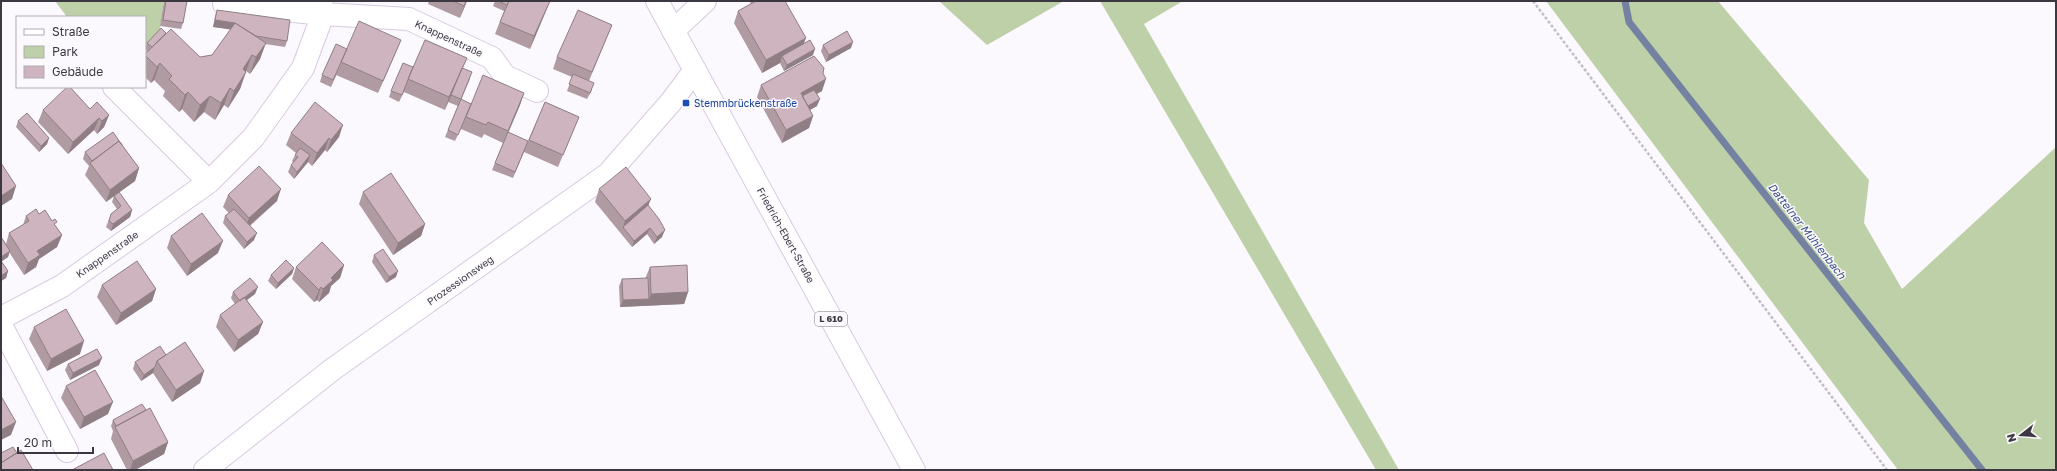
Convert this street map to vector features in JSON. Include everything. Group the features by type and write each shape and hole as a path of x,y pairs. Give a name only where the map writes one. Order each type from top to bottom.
{"street":[{"name":"Friedrich-Ebert-Straße","path":"657,1 914,470"},
{"path":"673,31 701,3"},
{"name":"Knappenstraße","path":"224,4 322,7 409,19 492,58 505,76 537,91"},
{"name":"Knappenstraße","path":"1,318 62,286 209,182 253,138 303,68 322,7"},
{"name":"Prozessionsweg","path":"204,470 333,369 608,174 671,102 694,70"},
{"path":"115,88 209,182"},
{"path":"1,325 68,451"}],"path":[{"path":"1533,1 1887,470"}],"green space":[{"path":"55,1 164,1 159,35 146,47 146,16 66,16"},
{"path":"939,1 1064,1 987,45"},
{"path":"1100,1 1183,1 1144,24 1399,470 1376,470"},
{"path":"1546,1 1718,1 1869,180 1864,223 1902,289 2056,147 2056,470 1898,470"}],"building":[{"path":"166,1 187,1 183,23 163,20"},
{"path":"453,1 466,1 464,6"},
{"path":"498,1 509,1 507,5"},
{"path":"509,1 550,1 534,36 500,22"},
{"path":"756,1 785,1 806,38 766,60 738,11"},
{"path":"217,10 290,20 287,41 256,36 235,23 215,20"},
{"path":"578,10 612,25 592,72 557,57"},
{"path":"359,21 401,40 383,81 341,62"},
{"path":"235,23 266,43 256,57 252,55 243,69 246,72 234,91 230,88 221,103 210,96 200,105 188,92 185,95 169,79 172,76 160,63 157,67 146,56 146,53 171,29 200,57 212,55"},
{"path":"161,28 166,33 152,47 147,43"},
{"path":"847,31 853,42 829,55 823,45"},
{"path":"425,40 467,58 449,97 408,79"},
{"path":"810,40 815,49 787,65 782,56"},
{"path":"336,44 347,49 333,80 322,75"},
{"path":"814,56 824,68 823,73 826,79 801,93 813,116 786,130 761,85"},
{"path":"403,63 413,67 402,95 391,91"},
{"path":"462,68 472,72 461,99 451,95"},
{"path":"573,74 594,83 590,93 569,84"},
{"path":"483,75 524,93 508,131 488,122 486,125 466,117"},
{"path":"66,88 71,88 90,109 97,102 109,115 102,121 99,118 73,142 43,110"},
{"path":"814,90 820,99 808,106 802,96"},
{"path":"461,99 471,104 458,135 448,130"},
{"path":"315,102 343,125 331,140 329,138 317,153 291,133"},
{"path":"545,102 579,117 563,155 529,140"},
{"path":"27,113 49,138 41,146 18,121"},
{"path":"113,132 122,145 119,141 92,161 85,152"},
{"path":"508,132 528,141 515,172 495,163"},
{"path":"119,141 139,168 110,190 90,163"},
{"path":"300,148 310,155 297,172 291,165 298,157 295,155"},
{"path":"1,163 16,186 1,196"},
{"path":"259,166 281,189 249,218 228,195"},
{"path":"626,167 651,199 625,221 599,189"},
{"path":"391,173 425,224 398,243 363,192"},
{"path":"119,192 132,210 113,224 109,221 111,214 121,206 114,196"},
{"path":"648,205 659,219 665,230 657,237 650,228 634,241 623,227"},
{"path":"36,209 39,214 45,210 52,221 55,219 57,222 54,224 62,235 37,251 40,255 28,263 9,233 29,221 26,216"},
{"path":"234,209 257,233 247,242 225,216"},
{"path":"202,213 223,241 191,264 171,236"},
{"path":"1,237 10,251 1,257"},
{"path":"322,242 344,265 331,278 333,280 323,289 321,287 319,290 296,267"},
{"path":"383,249 398,271 389,277 374,255"},
{"path":"286,260 294,268 278,283 271,275"},
{"path":"1,261 8,271 1,276"},
{"path":"137,261 156,289 121,313 102,285"},
{"path":"687,265 688,292 651,294 650,267"},
{"path":"250,278 258,287 240,301 233,292"},
{"path":"648,278 649,299 623,300 622,279"},
{"path":"244,297 263,322 238,340 220,315"},
{"path":"66,309 84,341 51,359 34,327"},
{"path":"185,342 204,371 176,390 157,361"},
{"path":"160,346 166,355 157,361 155,367 144,375 135,362"},
{"path":"97,349 102,358 73,373 68,364"},
{"path":"95,370 113,402 84,417 66,386"},
{"path":"1,396 16,422 1,430"},
{"path":"142,404 146,410 116,426 113,420"},
{"path":"150,408 168,442 133,461 115,427"},
{"path":"13,447 17,453 1,463 1,453"},
{"path":"21,450 33,470 1,470 1,463"},
{"path":"104,453 113,470 72,470"}],"waterway":[{"name":"Dattelner Mühlenbach","path":"1625,1 1629,22 1982,470"}],"place":[{"name":"Stemmbrückenstraße","path":"686,103"}]}
